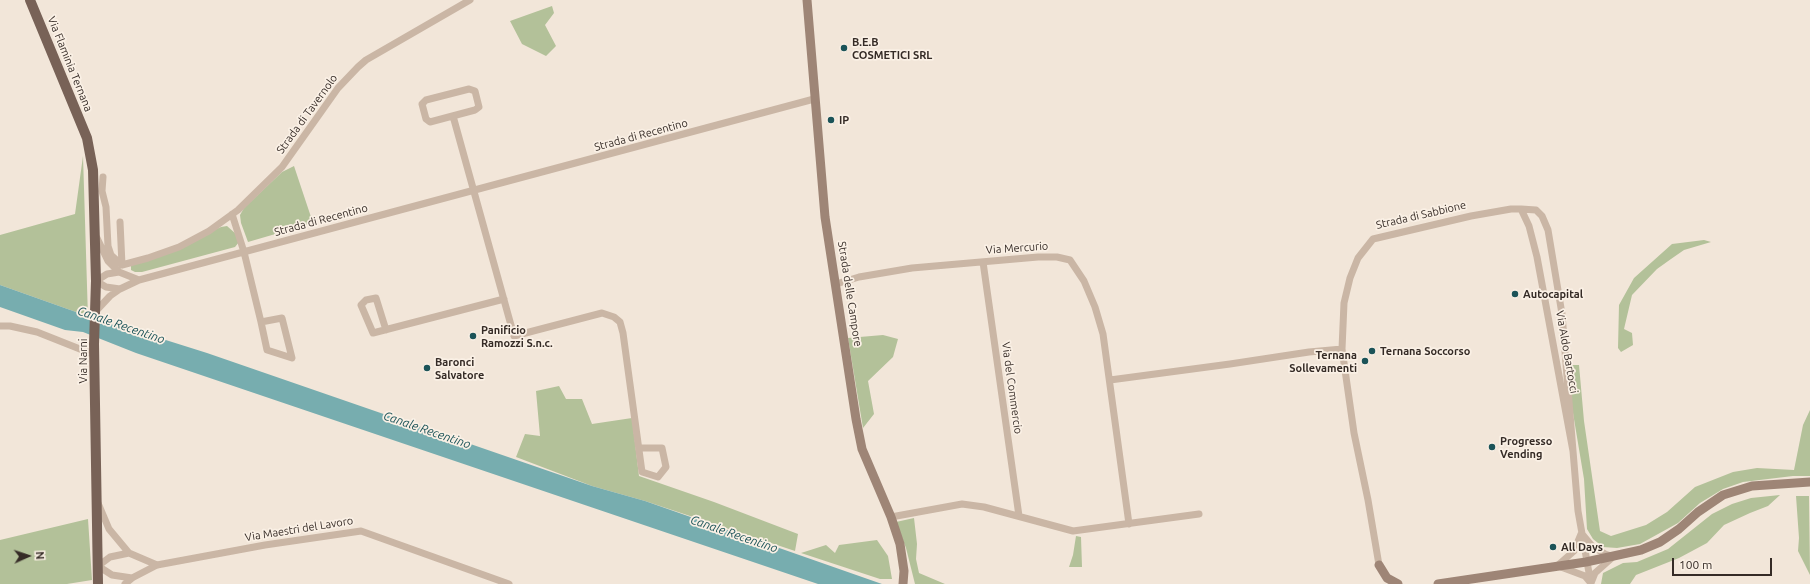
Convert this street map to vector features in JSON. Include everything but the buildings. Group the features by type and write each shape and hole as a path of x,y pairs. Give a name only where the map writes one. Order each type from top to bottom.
{"main road":[{"name":"Via Flaminia Ternana","path":"30,0 87,138"},
{"name":"Via Narni","path":"87,138 93,170 95,234 96,281 94,344 98,584"}],"street":[{"name":"Strada di Tavernolo","path":"122,265 179,247 210,231 232,214 282,167 338,88 358,67 366,60 470,0"},
{"name":"Strada delle Campore","path":"807,0 814,99 826,217 856,418 862,449 891,517 900,544 904,571 903,584"},
{"path":"470,89 475,91 478,107 475,110 453,116 430,122 426,119 422,104 426,100 470,89"},
{"name":"Strada di Recentino","path":"95,312 110,296 120,289 139,280 814,99"},
{"path":"453,116 514,336 602,313 614,317 620,322 623,333 642,472 658,477 666,467 662,448 639,448"},
{"path":"103,177 102,191 106,207 108,246 111,255 122,265"},
{"name":"Strada di Sabbione","path":"1382,584 1368,500 1354,433 1342,349 1344,303 1350,278 1358,258 1373,239 1471,216 1511,209 1521,209"},
{"name":"Via Aldo Bartocci","path":"1573,451 1537,257 1529,226 1521,209 1536,210 1542,216 1548,230 1562,314 1578,511 1591,583"},
{"path":"232,214 244,252 267,350 292,358 282,318 261,322"},
{"path":"120,222 122,265"},
{"path":"95,234 108,262 119,272 139,280"},
{"name":"Via Mercurio","path":"836,284 859,277 912,268 1038,257 1057,257 1070,260 1084,281 1095,307 1103,334 1129,524"},
{"name":"Via del Commercio","path":"983,262 1019,516"},
{"path":"119,272 107,274 96,281 106,287 120,289"},
{"path":"386,330 376,298 366,300 361,305 374,333 386,330 504,299"},
{"path":"0,326 10,326 37,332 95,355"},
{"path":"1110,380 1309,352 1342,349"},
{"path":"1438,584 1586,562 1641,550 1660,542 1679,529 1698,512 1723,495 1746,487 1810,482"},
{"path":"96,499 109,529 129,553 157,565"},
{"path":"891,517 962,504 984,507 1073,530 1200,514"},
{"name":"Via Maestri del Lavoro","path":"125,584 132,578 157,565 265,545 361,531 509,584"},
{"path":"1557,566 1574,551 1582,534 1592,546 1613,557"},
{"path":"129,553 110,557 98,566 112,575 132,578"},
{"path":"1557,566 1585,576 1591,583 1595,574 1613,557"},
{"path":"1379,565 1387,578 1398,584"}],"green space":[{"path":"552,6 554,13 545,25 556,46 546,56 522,44 510,21"},
{"path":"83,156 88,318 76,312 0,285 0,235 75,214"},
{"path":"294,166 313,223 248,242 241,223 240,215 244,208 282,172"},
{"path":"227,226 236,234 239,242 235,247 142,272 135,272 131,270 131,266 134,264 221,227"},
{"path":"1704,240 1711,242 1684,250 1657,269 1632,295 1624,329 1632,333 1633,345 1621,352 1618,348 1619,305 1634,278 1672,244"},
{"path":"883,335 898,339 893,357 868,381 874,414 863,428 848,338"},
{"path":"1569,365 1579,365 1584,421 1600,531 1611,536 1646,525 1667,512 1695,487 1733,472 1757,468 1794,470 1803,425 1810,410 1810,476 1793,476 1743,482 1723,489 1700,503 1678,523 1640,544 1617,548 1603,547 1593,539 1587,529 1584,479 1572,407"},
{"path":"559,386 566,399 582,399 592,424 632,418 639,476 714,502 798,534 795,551 645,501 592,486 516,457 525,434 540,436 536,391"},
{"path":"1780,495 1768,506 1724,525 1707,543 1679,558 1636,575 1630,584 1601,584 1603,573 1623,563 1637,562 1668,549 1712,514 1732,504 1751,498"},
{"path":"1796,496 1809,496 1810,575 1798,551 1799,538"},
{"path":"914,518 917,544 916,559 919,573 945,584 915,584 906,548 896,522"},
{"path":"88,519 92,580 67,584 0,584 0,540"},
{"path":"1076,536 1081,537 1082,567 1069,567 1073,555"},
{"path":"877,540 888,556 892,579 880,579 801,553 826,545 835,553 839,545"}],"water":[{"name":"Canale Recentino","path":"0,285 76,312 88,318 207,353 592,486 645,501 882,584 818,584 136,353 83,332 65,330 0,307"}],"place":[{"name":"B.E.B COSMETICI SRL","path":"844,48"},
{"name":"IP","path":"831,120"},
{"name":"Autocapital","path":"1515,294"},
{"name":"Panificio Ramozzi S.n.c.","path":"473,336"},
{"name":"Ternana Soccorso","path":"1372,351"},
{"name":"Ternana Sollevamenti","path":"1365,361"},
{"name":"Baronci Salvatore","path":"427,368"},
{"name":"Progresso Vending","path":"1492,447"},
{"name":"All Days","path":"1553,547"}]}
